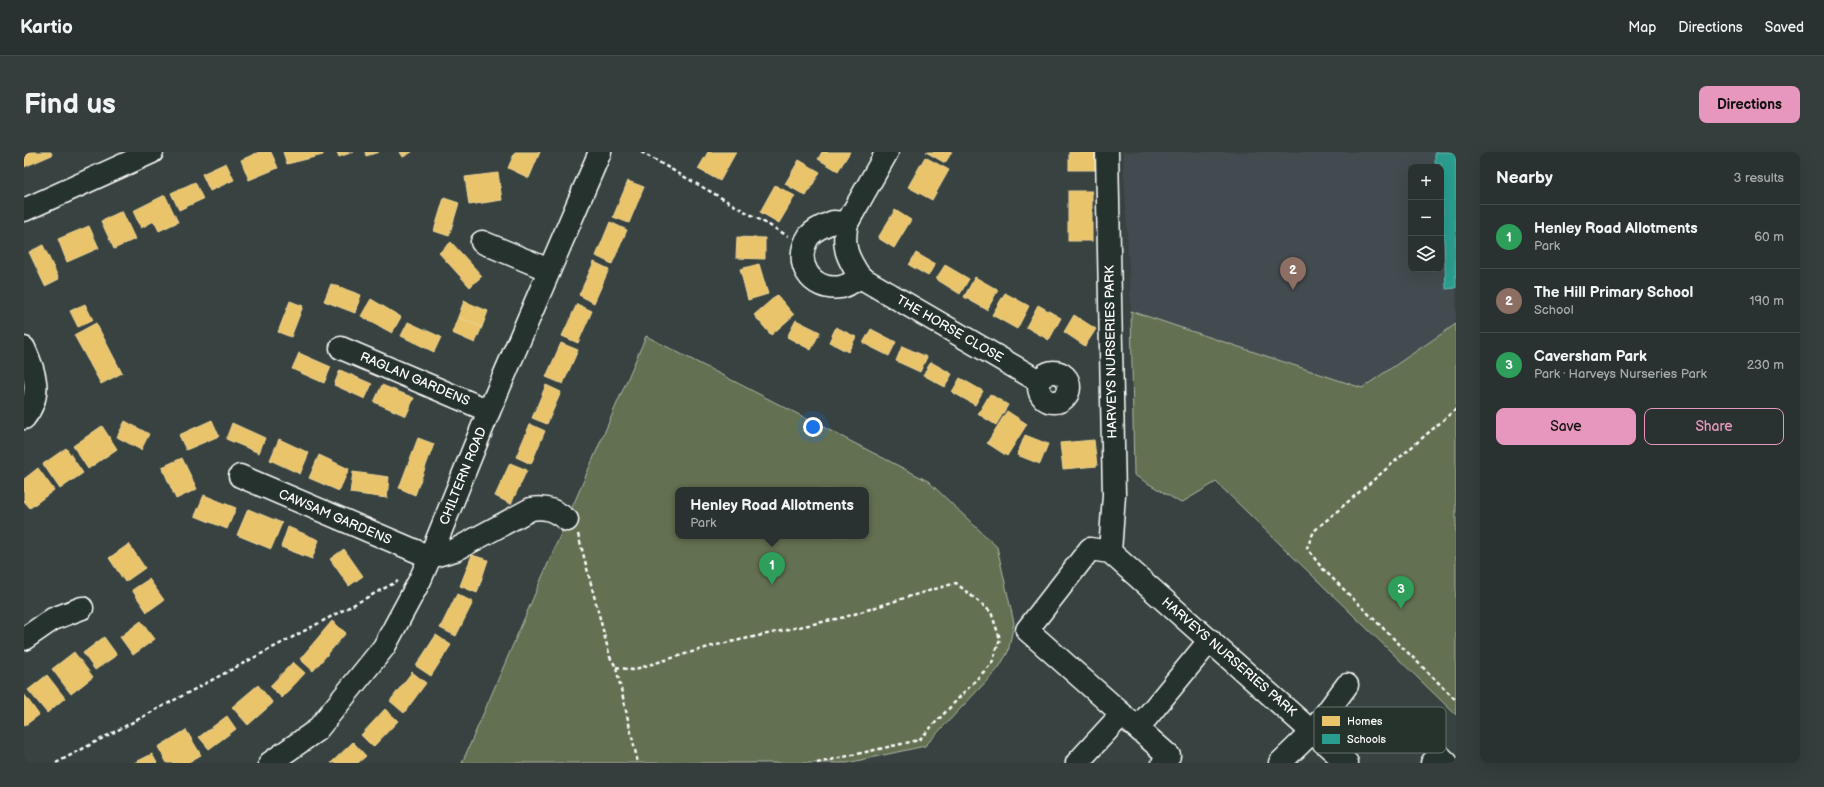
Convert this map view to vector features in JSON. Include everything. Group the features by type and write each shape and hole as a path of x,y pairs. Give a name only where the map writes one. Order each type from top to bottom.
{"street":[{"path":"24,210 152,152"},
{"name":"CHILTERN ROAD","path":"270,763 317,730 384,647 420,580 489,411 600,152"},
{"path":"847,223 833,222 820,227 810,235 804,246 802,260 806,274 817,284 840,287 851,284 860,277 845,250 844,235 847,223 887,152"},
{"name":"HARVEYS NURSERIES PARK","path":"1107,152 1114,494 1110,552 1313,731"},
{"path":"482,242 549,270"},
{"name":"THE HORSE CLOSE","path":"860,277 1039,381"},
{"path":"24,348 33,367 36,385 33,402 24,418"},
{"name":"RAGLAN GARDENS","path":"341,348 489,411"},
{"name":"CAWSAM GARDENS","path":"240,476 430,557"},
{"path":"430,557 455,550 531,509 540,507 549,509 557,512 567,520"},
{"path":"1110,552 1090,548 1027,630 1169,756 1163,763"},
{"path":"24,639 53,619 82,608"},
{"path":"1077,763 1130,721 1210,640"},
{"path":"1331,707 1347,685"},
{"path":"1280,763 1313,731"},
{"name":"HARVEYS NURSERIES PARK","path":"1336,753 1347,763"},
{"path":"1432,763 1438,755 1447,763"}],"path":[{"path":"641,152 804,246"},
{"path":"1456,409 1314,531 1307,548 1321,567 1456,700"},
{"path":"567,520 579,537 592,595 608,650 616,668 638,763"},
{"path":"56,763 395,581 420,580"},
{"path":"616,668 632,670 712,646 845,617 956,583 991,612 1000,639 992,663 919,740 817,763"}],"shaded area":[{"path":"1123,152 1456,152 1456,324 1362,388 1259,358 1131,311"}],"green space":[{"path":"1131,311 1362,388 1456,324 1456,715 1216,482 1181,503 1134,475"},
{"path":"646,336 928,481 997,547 1014,623 1008,652 998,669 925,746 847,763 462,763"}],"building: Homes":[{"path":"24,152 51,152 52,155 24,167"},
{"path":"259,152 271,152 278,168 249,180 241,160"},
{"path":"283,152 323,152 323,155 287,164"},
{"path":"337,152 353,152 339,157"},
{"path":"365,152 379,152 366,156"},
{"path":"400,152 412,152 403,157"},
{"path":"515,152 540,152 529,178 508,168"},
{"path":"708,152 736,152 720,181 698,169"},
{"path":"822,152 850,152 838,171 818,159"},
{"path":"926,152 952,152 945,163"},
{"path":"1069,152 1096,152 1096,170 1069,170"},
{"path":"925,157 949,170 932,200 908,187"},
{"path":"799,160 820,172 806,196 785,184"},
{"path":"226,163 234,180 210,191 202,174"},
{"path":"498,173 502,200 469,205 465,177"},
{"path":"628,181 644,187 629,223 613,217"},
{"path":"195,182 203,199 179,210 171,193"},
{"path":"775,185 795,196 779,223 760,212"},
{"path":"1068,191 1092,191 1092,241 1068,241"},
{"path":"165,195 178,222 159,231 154,221 141,228 133,211"},
{"path":"444,198 459,203 449,236 434,231"},
{"path":"895,210 911,220 894,248 878,238"},
{"path":"122,211 135,239 114,249 101,221"},
{"path":"610,222 627,230 612,264 596,256"},
{"path":"89,226 99,248 67,262 58,239"},
{"path":"737,237 765,238 765,259 736,258"},
{"path":"451,242 482,276 470,287 439,253"},
{"path":"43,245 59,279 45,286 29,252"},
{"path":"916,253 935,264 928,276 909,265"},
{"path":"594,262 609,269 594,303 579,295"},
{"path":"759,264 768,294 748,300 740,269"},
{"path":"945,265 969,279 960,294 936,279"},
{"path":"975,277 998,290 987,310 964,297"},
{"path":"331,284 361,295 355,313 324,301"},
{"path":"1005,293 1029,306 1017,329 992,315"},
{"path":"777,295 794,315 771,335 754,315"},
{"path":"371,299 401,317 392,333 361,316"},
{"path":"290,301 303,306 291,337 278,332"},
{"path":"464,301 488,311 482,327 458,317"},
{"path":"85,304 93,320 78,327 70,311"},
{"path":"577,304 592,311 578,343 562,336"},
{"path":"1038,305 1061,318 1049,340 1026,327"},
{"path":"1074,315 1096,329 1085,346 1064,332"},
{"path":"458,317 482,327 475,343 452,333"},
{"path":"796,320 820,332 811,350 787,337"},
{"path":"408,322 441,337 434,352 401,336"},
{"path":"96,323 122,373 101,384 74,335"},
{"path":"836,327 856,337 848,352 829,342"},
{"path":"871,329 896,342 889,356 863,343"},
{"path":"561,343 578,350 563,384 546,377"},
{"path":"902,346 927,357 920,372 896,361"},
{"path":"299,353 331,367 324,383 292,369"},
{"path":"931,362 952,374 945,387 923,375"},
{"path":"340,370 372,384 365,399 334,385"},
{"path":"960,378 983,391 975,405 952,392"},
{"path":"382,385 414,398 406,416 374,402"},
{"path":"546,385 561,392 547,424 532,418"},
{"path":"990,394 1008,405 996,425 978,414"},
{"path":"1007,411 1027,424 1007,456 987,443"},
{"path":"212,420 219,436 186,450 179,435"},
{"path":"125,421 149,434 141,450 117,437"},
{"path":"232,423 265,438 259,453 226,439"},
{"path":"530,424 545,431 531,464 516,457"},
{"path":"102,426 117,449 88,469 73,446"},
{"path":"1025,435 1048,444 1040,464 1017,455"},
{"path":"418,438 434,444 415,495 399,488"},
{"path":"279,439 309,453 300,474 270,460"},
{"path":"1094,440 1097,466 1063,469 1060,443"},
{"path":"66,448 83,473 60,489 43,464"},
{"path":"319,455 349,469 339,491 309,478"},
{"path":"182,458 197,489 176,499 162,467"},
{"path":"510,463 527,470 511,504 495,496"},
{"path":"38,468 54,490 30,508 24,501 24,479"},
{"path":"353,472 389,477 387,498 350,493"},
{"path":"204,495 236,508 227,529 195,516"},
{"path":"248,509 282,523 271,549 237,535"},
{"path":"288,527 319,540 312,559 281,547"},
{"path":"129,544 145,568 125,582 109,558"},
{"path":"344,549 363,576 349,586 330,559"},
{"path":"472,555 488,560 477,593 460,586"},
{"path":"149,579 164,600 147,612 132,590"},
{"path":"457,594 473,602 456,636 440,628"},
{"path":"141,621 155,639 133,655 120,637"},
{"path":"332,621 346,633 313,671 300,659"},
{"path":"436,635 451,645 431,676 416,666"},
{"path":"104,637 117,655 95,670 83,653"},
{"path":"74,652 93,677 71,694 52,669"},
{"path":"293,662 305,673 282,698 270,686"},
{"path":"412,672 426,683 404,713 390,701"},
{"path":"47,675 65,698 47,713 28,690"},
{"path":"258,685 273,703 248,725 232,707"},
{"path":"24,694 39,715 24,726"},
{"path":"385,709 398,721 373,747 361,735"},
{"path":"227,716 236,729 209,749 199,737"},
{"path":"186,730 201,755 187,763 167,763 158,747"},
{"path":"353,742 366,756 358,763 331,763"},
{"path":"152,754 157,763 134,763"}],"building: Schools":[{"path":"1435,152 1456,152 1456,288 1446,289 1444,164 1435,163"}],"place":[{"name":"The Hill Primary School","path":"1293,290"},
{"name":"Henley Road Allotments","path":"772,585"},
{"name":"Caversham Park","path":"1401,609"}]}
